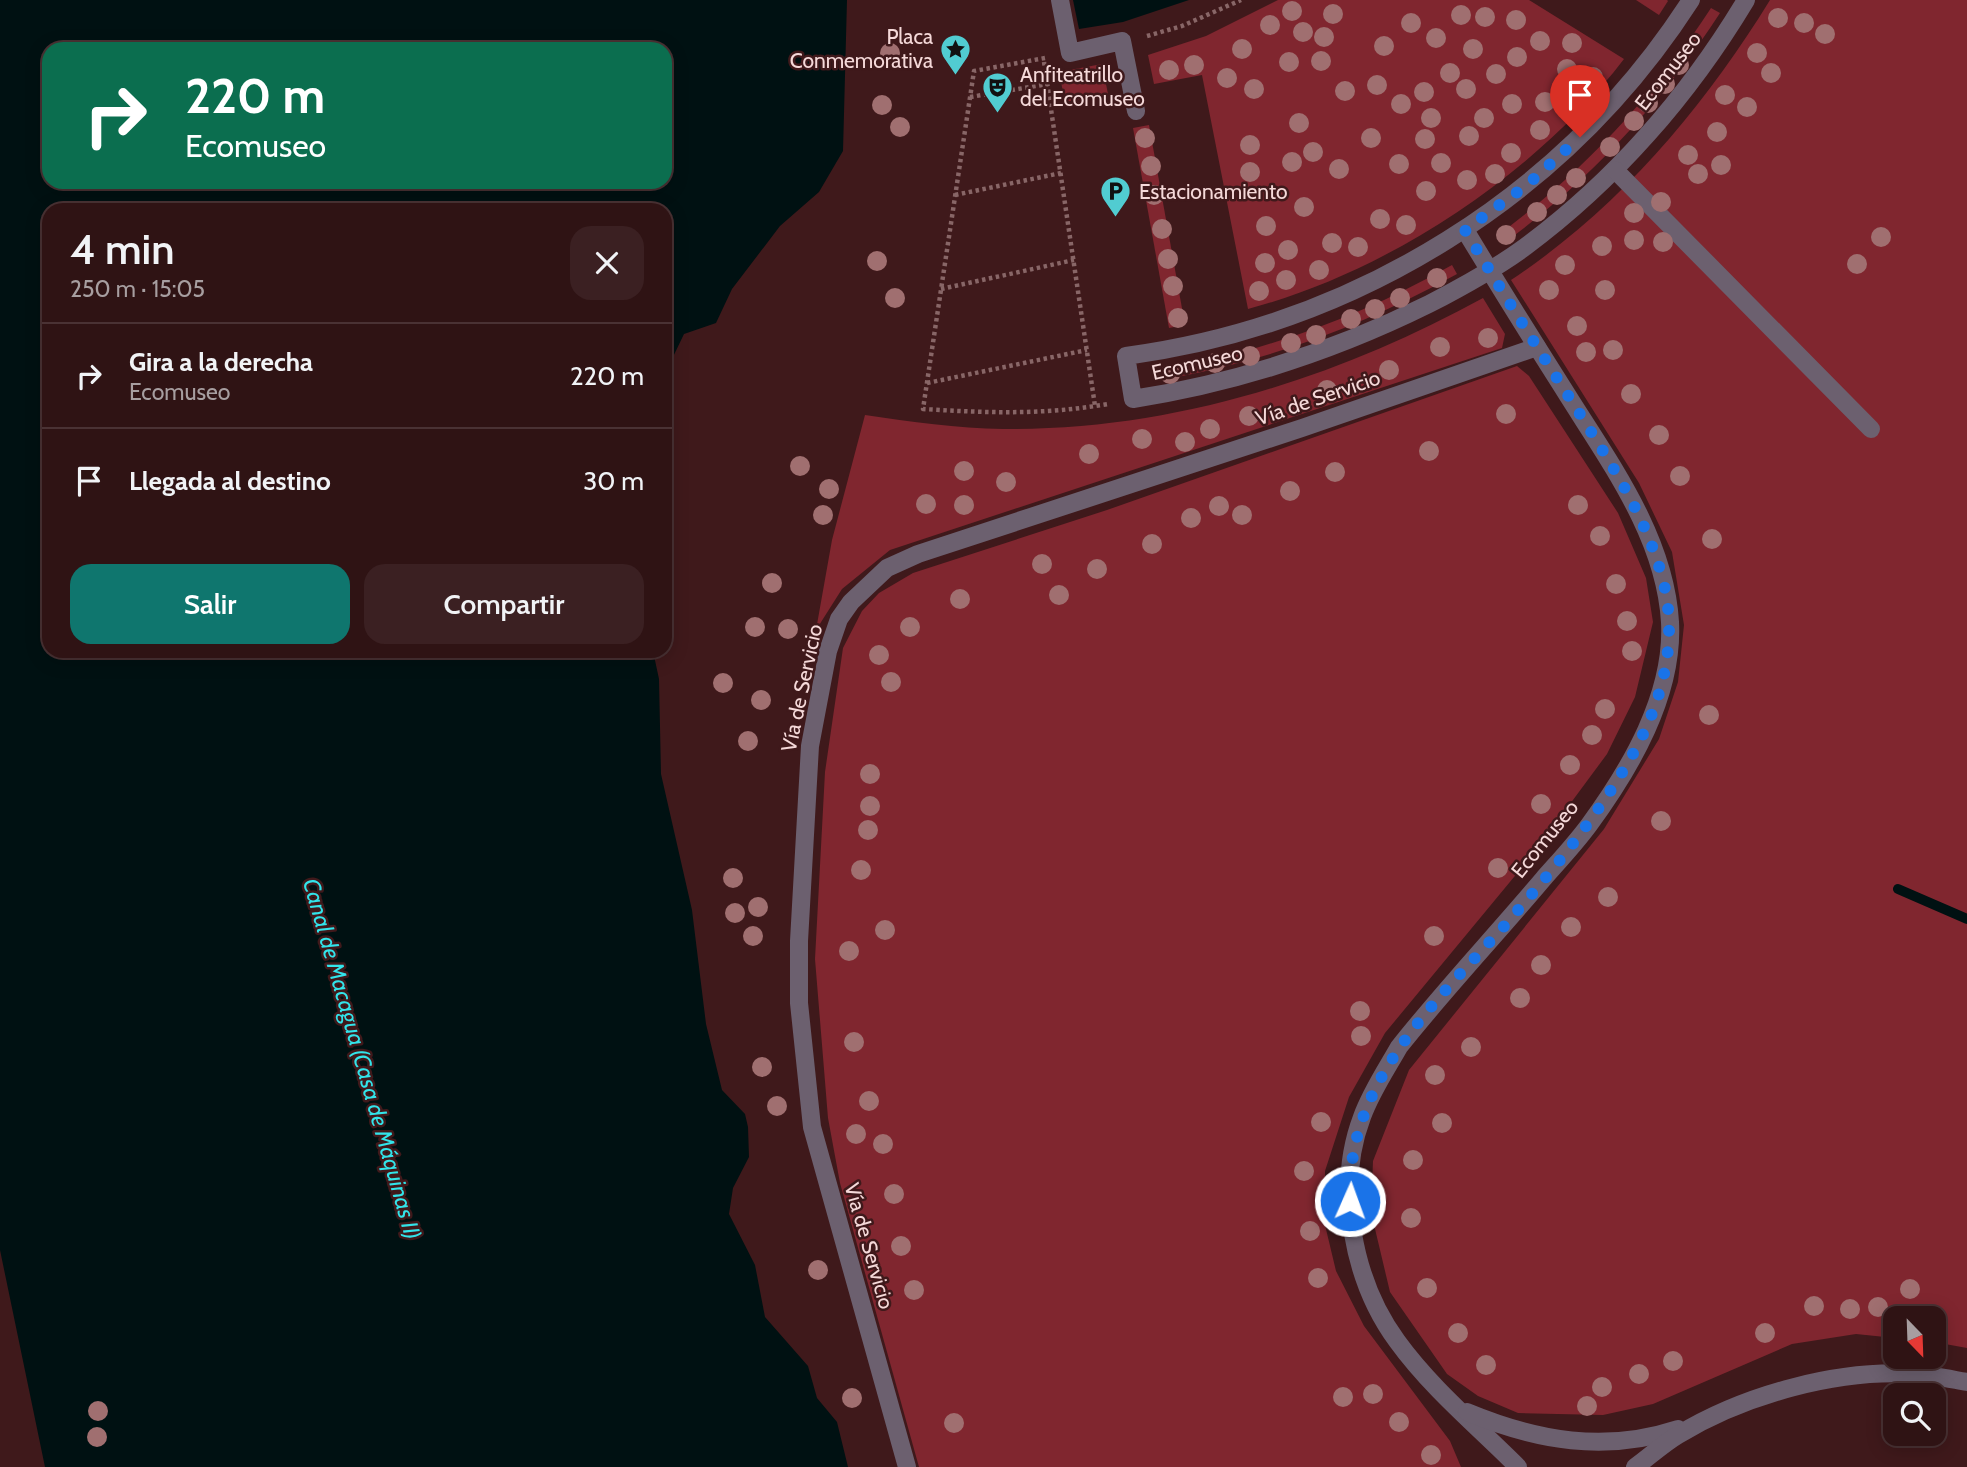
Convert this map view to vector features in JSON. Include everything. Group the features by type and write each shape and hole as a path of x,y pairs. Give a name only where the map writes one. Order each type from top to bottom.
{"street":[{"path":"1060,0 1070,53 1122,41 1136,111"},
{"name":"Ecomuseo","path":"1692,0 1630,84 1580,137 1527,185 1465,230 1395,271 1341,297 1284,319 1203,342 1126,356 1133,399 1239,377 1322,351 1388,324 1490,271 1525,248 1615,170 1690,82 1726,34 1746,0"},
{"path":"1615,170 1871,429"},
{"name":"Ecomuseo","path":"1465,230 1605,455 1642,520 1665,590 1670,623 1667,658 1659,696 1645,731 1594,817 1399,1047 1377,1083 1354,1146 1350,1185 1351,1217 1367,1285 1378,1313 1432,1383 1518,1467"},
{"name":"Vía de Servicio","path":"907,1467 812,1127 799,1003 799,941 810,746 828,651 839,619 851,602 877,576 887,568 918,554 1302,428 1537,346"},
{"path":"1635,1467 1678,1435 1715,1417 1786,1390 1873,1373 1915,1374 1967,1382"},
{"name":"Ecomuseo","path":"1458,1408 1497,1424 1553,1440 1598,1441 1659,1435 1715,1417"},
{"name":"Ecomuseo","path":"1491,1441 1506,1467"}],"path":[{"path":"1122,41 1182,26 1241,0"},
{"path":"1070,53 974,71 923,409 1004,414 1054,411 1133,399"},
{"path":"1044,58 1095,406"},
{"path":"970,97 1048,84"},
{"path":"955,195 1061,173"},
{"path":"941,289 1073,260"},
{"path":"927,383 1087,350"}],"shaded area":[{"path":"1278,0 1529,0 1624,59 1588,101 1548,141 1503,179 1456,213 1405,244 1353,270 1301,292 1248,309 1202,75 1154,84 1148,55 1206,36"},
{"path":"1636,0 1667,0 1668,1 1659,15"},
{"path":"1770,0 1967,0 1967,1348 1946,1344 1946,1306 1883,1306 1883,1337 1856,1334 1792,1344 1653,1404 1603,1415 1518,1413 1478,1396 1447,1374 1390,1292 1371,1212 1373,1161 1409,1070 1604,829 1659,739 1678,682 1684,625 1672,552 1639,483 1511,280 1587,222 1656,154 1687,118"},
{"path":"1711,8 1720,13 1673,78 1622,139 1565,194 1503,244 1497,236 1559,186 1614,131 1665,72"},
{"path":"1102,64 1108,94 1065,102 1059,72"},
{"path":"1149,125 1185,325 1169,328 1133,128"},
{"path":"1452,265 1457,274 1350,326 1238,363 1160,380 1159,371 1274,343 1346,317"},
{"path":"1483,298 1505,334 1502,348 890,550 842,589 816,630 832,540 865,415 1003,429 1128,421 1190,410 1311,375 1427,327"},
{"path":"1517,366 1529,376 1618,513 1646,578 1653,622 1635,697 1607,754 1533,854 1385,1033 1349,1097 1325,1171 1325,1225 1336,1271 1364,1326 1450,1441 1461,1467 919,1467 840,1183 828,1118 815,959 825,772 843,648 862,611 879,593 913,573 1107,510"}],"water":[{"name":"Canal de Macagua (Casa de Máquinas II)","path":"0,0 847,0 843,151 819,192 780,226 732,289 716,323 684,334 672,359 672,203 42,203 42,658 654,658 659,679 661,774 692,910 706,1024 722,1090 745,1114 748,1127 749,1157 733,1188 729,1214 755,1265 765,1317 808,1366 817,1398 837,1422 848,1467 45,1467 0,1250"},
{"path":"1073,0 1189,0 1123,22 1079,29"}],"waterway":[{"path":"1898,889 1967,919"}],"place":[{"name":"Placa Conmemorativa","path":"956,76"},
{"name":"Anfiteatrillo del Ecomuseo","path":"997,114"},
{"name":"Estacionamiento","path":"1116,219"}],"route":[{"path":"1350,1201 1354,1146 1362,1118 1377,1083 1399,1047 1588,826 1619,779 1645,731 1659,696 1667,658 1670,623 1656,556 1642,520 1605,455 1465,230 1527,185 1580,137"}]}
